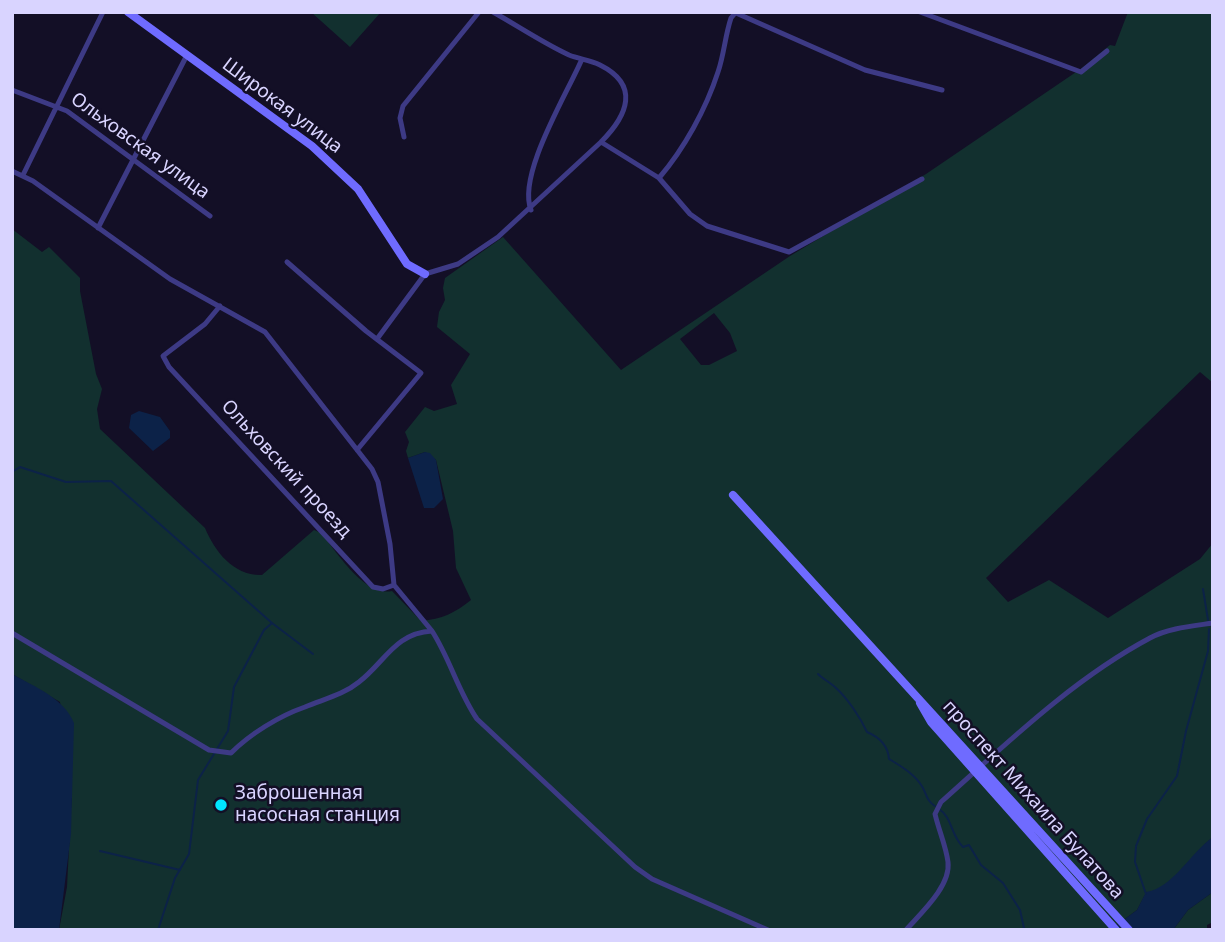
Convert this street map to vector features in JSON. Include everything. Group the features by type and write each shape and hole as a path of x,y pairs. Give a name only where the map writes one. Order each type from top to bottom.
{"street":[{"path":"23,175 103,12"},
{"name":"Широкая улица","path":"128,12 291,129 344,174 370,204 397,252 407,264 425,274"},
{"path":"404,137 400,118 403,107 479,12"},
{"path":"377,339 425,274 458,264 498,237 601,142 623,107 627,89 608,69 566,53 493,12"},
{"path":"920,12 1080,72 1107,51"},
{"path":"659,178 671,163 708,97 719,70 731,18 736,13 865,70 942,90"},
{"path":"98,228 187,55"},
{"path":"531,209 527,190 533,162 582,59"},
{"name":"Ольховская улица","path":"12,90 56,106 134,159 210,216"},
{"path":"601,142 659,178 690,214 707,226 789,252 922,179"},
{"path":"12,171 23,175 186,289 265,332 357,450 378,482 390,544 394,585 443,648 465,701 477,719 626,859 652,878 768,930"},
{"path":"287,262 421,373 357,450"},
{"name":"Ольховский проезд","path":"219,306 205,324 163,356 169,367 373,587 383,589 394,585"},
{"name":"проспект Михаила Булатова","path":"733,495 1129,930"},
{"path":"906,930 944,883 948,873 946,849 935,814 937,808 974,772 1069,692 1152,636 1213,623"},
{"path":"12,633 209,750 231,753 293,712 345,692 369,674 395,644 423,631 432,631"},
{"name":"проспект Михаила Булатова","path":"914,691 930,722 1116,930"}],"green space":[{"path":"311,12 381,12 350,47"},
{"path":"1128,12 1213,12 1213,383 1200,372 986,578 1008,602 1049,580 1108,618 1200,559 1213,543 1213,837 1164,886 1146,893 1137,910 1110,930 59,930 67,887 72,789 60,702 12,674 12,229 42,252 49,247 80,278 80,291 96,374 102,389 97,409 100,429 205,528 214,546 227,561 243,571 262,575 314,530 321,533 361,580 382,591 392,591 421,621 429,620 448,615 471,600 456,568 453,531 436,460 425,452 408,458 406,451 409,442 405,432 425,407 434,411 457,404 451,385 470,354 437,327 439,312 445,300 445,278 503,237 621,370 790,256 926,174 1082,68 1110,45 1115,46","holes":["714,313 730,333 737,351 709,365 701,365 680,339"]},
{"path":"1213,892 1213,922 1207,925 1207,930 1173,930 1188,910"}],"water":[{"path":"139,411 160,417 170,431 170,438 153,451 129,428 131,415"},
{"path":"430,453 436,460 443,499 434,508 424,508 408,458"},
{"path":"12,674 56,700 74,723 71,834 59,930 12,930"},
{"path":"1213,837 1213,892 1188,910 1173,930 1110,930 1137,910 1146,892 1165,884"}],"waterway":[{"path":"12,472 20,467 66,482 111,481 272,623"},
{"path":"1203,589 1208,620"},
{"path":"158,930 175,878 189,854 198,780 228,731 234,687 264,630 272,623 313,654"},
{"path":"1146,894 1135,862 1136,846 1147,819 1177,776 1208,651 1209,629"},
{"path":"818,674 845,697 867,732 885,746 889,759 916,779 935,806"},
{"path":"939,809 947,817 959,843 963,847 969,845 981,865 1003,883 1020,910 1024,928"},
{"path":"100,851 180,870"}],"place":[{"name":"Заброшенная насосная станция","path":"221,805"}]}
